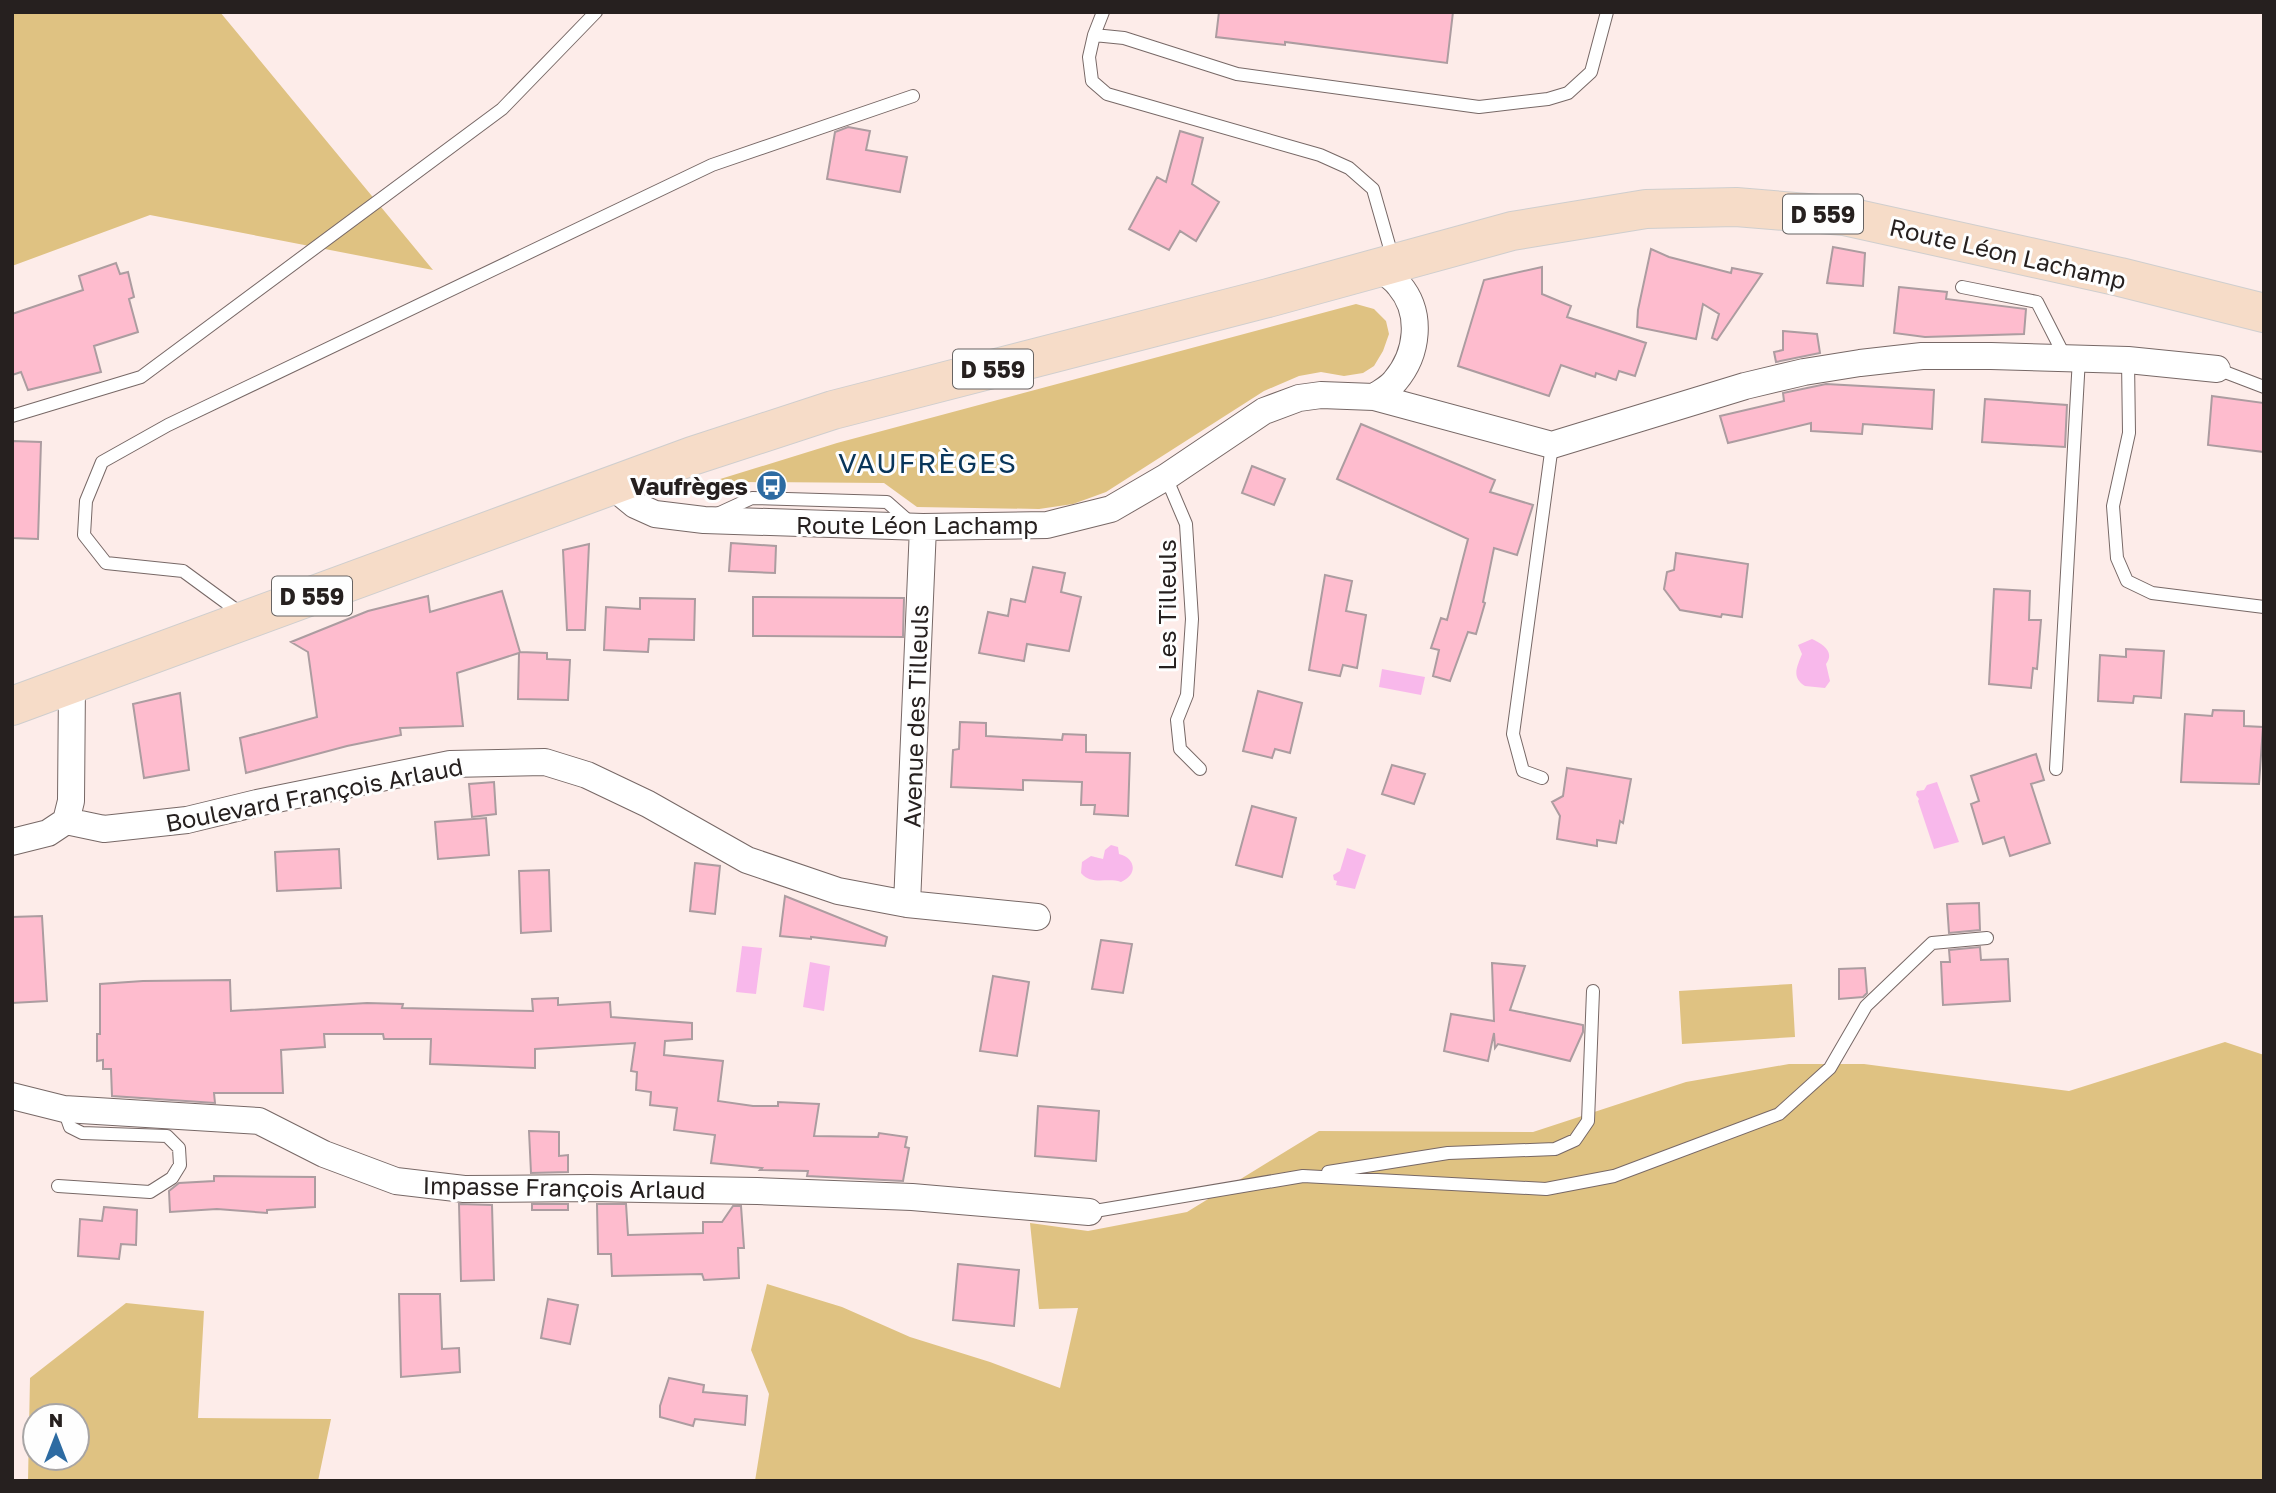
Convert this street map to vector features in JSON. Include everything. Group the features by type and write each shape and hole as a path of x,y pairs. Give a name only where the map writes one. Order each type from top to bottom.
{"main road":[{"name":"Route Léon Lachamp","path":"12,706 692,456 833,410 1512,232 1646,209 1736,206 1844,216 2120,277 2264,313"}],"street":[{"path":"1374,397 1394,383 1407,364 1414,344 1415,321 1409,300 1386,265"},
{"path":"1552,446 1745,386 1815,370 1923,356 2128,360 2217,369"},
{"name":"Route Léon Lachamp","path":"612,486 635,505 655,514 704,520 919,527 1047,525 1111,509 1166,477 1264,411 1299,398 1321,395 1374,397 1552,446"},
{"name":"Avenue des Tilleuls","path":"907,904 919,527"},
{"path":"12,842 48,833 66,821 71,801 72,684"},
{"name":"Boulevard François Arlaud","path":"66,821 104,829 187,820 450,764 545,762 587,775 648,804 747,860 838,891 907,904 1037,917"},
{"name":"Impasse François Arlaud","path":"12,1096 64,1109 259,1121 324,1154 396,1181 464,1189 757,1191 912,1198 1089,1212"}],"lane":[{"path":"12,416 141,377 502,109 596,12"},
{"path":"1102,12 1089,57 1092,81 1107,94 1320,155 1349,167 1373,189 1386,265"},
{"path":"1094,35 1125,37 1237,74 1479,107 1548,99 1569,93 1591,72 1607,12"},
{"path":"249,619 183,571 106,562 84,535 86,501 102,462 168,425 712,165 913,96"},
{"path":"1962,287 2036,302 2072,358 2056,769"},
{"path":"2128,360 2129,433 2113,506 2117,558 2127,581 2152,593 2264,607"},
{"path":"2217,369 2264,387"},
{"path":"1542,778 1523,771 1513,734 1552,446"},
{"name":"Les Tilleuls","path":"1166,477 1186,524 1191,606 1187,695 1177,720 1180,749 1200,769"},
{"path":"1303,1176 1546,1189 1614,1176 1779,1114 1830,1068 1866,1006 1932,943 1987,938"},
{"path":"1089,1212 1448,1153 1555,1149 1575,1140 1588,1121 1593,990"},
{"path":"58,1186 150,1192 172,1178 180,1165 179,1148 167,1136 82,1133 70,1126 64,1109"}],"shaded area":[{"path":"12,12 220,12 433,270 150,215 12,266"},
{"path":"1356,304 1374,309 1386,321 1389,334 1374,366 1363,373 1344,376 1321,372 1299,376 1264,391 1106,492 1073,504 1039,509 917,507 884,483 745,482 713,490 710,485 717,480 837,443"},
{"path":"1812,639 1824,646 1828,652 1826,664 1830,681 1825,688 1805,686 1798,679 1797,667 1802,654 1798,645"},
{"path":"1382,669 1425,677 1421,695 1379,687"},
{"path":"1937,782 1959,842 1934,849 1916,795 1917,791"},
{"path":"1111,845 1118,847 1119,854 1132,863 1130,875 1121,882 1085,877 1081,873 1082,862 1091,856 1103,859 1105,850"},
{"path":"1347,848 1366,855 1355,889 1336,885 1337,881 1333,875 1340,871"},
{"path":"742,946 762,948 756,994 736,992"},
{"path":"810,962 830,966 824,1011 803,1007"},
{"path":"1792,984 1795,1037 1682,1044 1679,991"},
{"path":"2225,1042 2264,1055 2264,1481 755,1481 769,1394 751,1350 767,1284 842,1307 910,1337 1060,1388 1078,1308 1039,1309 1030,1223 1088,1231 1187,1212 1319,1131 1533,1132 1686,1082 1789,1064 1864,1064 2069,1091"},
{"path":"126,1303 204,1311 198,1418 331,1419 318,1481 28,1481 28,1472 91,1472 91,1402 30,1402 30,1378"}],"building":[{"path":"1219,12 1453,12 1447,63 1285,42 1285,45 1216,37"},
{"path":"848,127 870,131 866,150 907,157 900,192 827,179 835,132"},
{"path":"1180,131 1203,138 1192,184 1219,202 1196,241 1180,231 1169,250 1129,229 1157,177 1166,182"},
{"path":"1833,247 1865,253 1863,286 1827,283"},
{"path":"1651,249 1669,257 1731,273 1732,268 1762,274 1717,340 1712,338 1719,314 1703,304 1696,339 1637,327"},
{"path":"116,263 120,274 128,272 134,297 129,299 138,332 94,346 101,372 28,390 21,372 12,375 12,314 83,290 79,276"},
{"path":"1542,267 1542,294 1571,306 1567,317 1646,343 1635,376 1619,371 1616,380 1596,373 1595,377 1561,365 1549,396 1458,366 1484,280"},
{"path":"1899,287 1947,292 1946,299 2026,309 2024,334 1925,337 1894,333"},
{"path":"1783,331 1817,334 1820,353 1776,362 1774,352 1783,350"},
{"path":"1826,384 1934,390 1932,429 1863,424 1862,434 1811,431 1811,423 1728,443 1720,416 1784,401 1783,393"},
{"path":"2212,396 2264,403 2264,452 2208,445"},
{"path":"1985,399 2067,405 2065,447 1982,442"},
{"path":"1361,424 1495,480 1490,492 1533,505 1517,555 1494,548 1483,602 1485,603 1476,634 1468,632 1450,681 1433,676 1439,650 1431,648 1441,618 1447,620 1468,539 1337,479"},
{"path":"12,441 41,442 38,539 12,538"},
{"path":"1252,466 1285,479 1274,505 1242,493"},
{"path":"731,543 776,546 775,573 729,571"},
{"path":"589,544 585,630 567,630 563,550"},
{"path":"1676,553 1748,564 1742,617 1722,614 1721,617 1680,610 1664,589 1667,572 1674,570"},
{"path":"1033,567 1065,573 1061,592 1081,597 1069,651 1027,644 1024,661 979,653 988,612 1008,616 1011,599 1025,602"},
{"path":"1325,575 1352,581 1346,611 1366,615 1357,668 1343,665 1340,676 1309,670"},
{"path":"1994,589 2030,591 2029,620 2041,620 2037,669 2033,668 2031,688 1989,684"},
{"path":"502,591 520,652 547,653 547,659 570,660 568,700 518,699 519,653 457,673 463,726 400,728 401,735 347,746 246,773 240,738 317,717 308,652 291,642 368,611 428,596 430,612"},
{"path":"753,597 904,598 903,637 753,636"},
{"path":"640,598 695,599 694,640 649,639 648,652 604,650 606,607 640,609"},
{"path":"2126,649 2164,651 2161,698 2134,696 2133,703 2098,701 2100,655 2126,657"},
{"path":"1258,691 1302,703 1290,753 1275,749 1272,758 1243,751"},
{"path":"180,693 189,770 144,778 133,704"},
{"path":"2213,710 2244,711 2244,726 2263,727 2259,784 2181,782 2185,714 2212,716"},
{"path":"960,722 986,723 986,736 1062,740 1063,734 1086,735 1086,752 1130,753 1128,816 1094,814 1095,805 1081,805 1082,782 1023,780 1023,790 951,787 953,750 959,749"},
{"path":"2036,754 2044,780 2031,784 2050,843 2010,856 2004,837 1983,844 1971,804 1979,801 1971,776"},
{"path":"1392,765 1425,774 1414,804 1382,794"},
{"path":"1567,768 1631,779 1623,823 1620,821 1616,843 1597,840 1597,846 1557,839 1560,816 1552,802 1563,796"},
{"path":"494,782 496,814 472,817 469,784"},
{"path":"1252,806 1296,818 1282,877 1236,865"},
{"path":"486,818 489,855 438,859 435,822"},
{"path":"339,849 341,888 277,891 275,852"},
{"path":"695,863 720,866 715,914 690,911"},
{"path":"549,870 551,931 521,933 519,871"},
{"path":"785,896 887,937 885,946 780,936"},
{"path":"1979,903 1980,930 1949,933 1947,904"},
{"path":"42,916 47,1001 12,1003 12,917"},
{"path":"1101,940 1132,944 1123,993 1092,989"},
{"path":"1980,947 1981,960 2008,959 2010,1001 1943,1005 1941,962 1950,962 1949,950"},
{"path":"1492,963 1525,966 1510,1010 1583,1025 1583,1032 1570,1061 1498,1044 1495,1048 1494,1033 1488,1061 1444,1051 1451,1014 1494,1021"},
{"path":"1865,968 1867,993 1863,997 1839,999 1839,969"},
{"path":"993,976 1029,982 1017,1056 980,1051"},
{"path":"230,980 231,1011 367,1003 403,1004 402,1008 533,1011 532,999 558,998 558,1005 610,1002 611,1017 692,1023 692,1039 665,1041 664,1055 723,1061 718,1101 753,1106 778,1106 778,1102 819,1104 814,1136 878,1137 879,1133 907,1137 905,1147 909,1148 903,1181 807,1176 808,1171 760,1170 762,1168 711,1163 715,1135 674,1130 677,1108 650,1105 651,1092 636,1090 637,1072 631,1071 635,1043 535,1049 535,1068 430,1064 431,1039 384,1039 383,1034 324,1034 325,1047 281,1050 283,1093 214,1093 215,1103 112,1096 111,1069 103,1069 103,1060 97,1061 100,984"},
{"path":"1038,1106 1099,1111 1096,1161 1035,1156"},
{"path":"529,1131 559,1132 559,1156 568,1155 568,1172 531,1173"},
{"path":"214,1176 315,1177 315,1207 267,1210 267,1213 217,1209 170,1212 169,1191 179,1183 214,1181"},
{"path":"459,1204 492,1205 494,1280 461,1281"},
{"path":"532,1204 568,1204 568,1210 532,1210"},
{"path":"597,1204 626,1204 628,1235 703,1233 703,1222 722,1222 733,1206 741,1206 744,1248 738,1248 739,1278 704,1280 702,1274 612,1276 611,1254 598,1254"},
{"path":"104,1207 137,1210 136,1245 121,1244 119,1259 78,1256 80,1219 102,1221"},
{"path":"958,1264 1019,1270 1014,1326 953,1320"},
{"path":"399,1294 440,1294 442,1349 459,1348 460,1372 401,1377"},
{"path":"548,1299 578,1305 570,1344 541,1338"},
{"path":"669,1378 704,1385 703,1392 747,1396 745,1425 695,1419 693,1426 660,1417 660,1406"}],"place":[{"name":"Vaufrèges","path":"771,485"}],"district":[{"name":"VAUFRÈGES","path":"928,462"}]}
